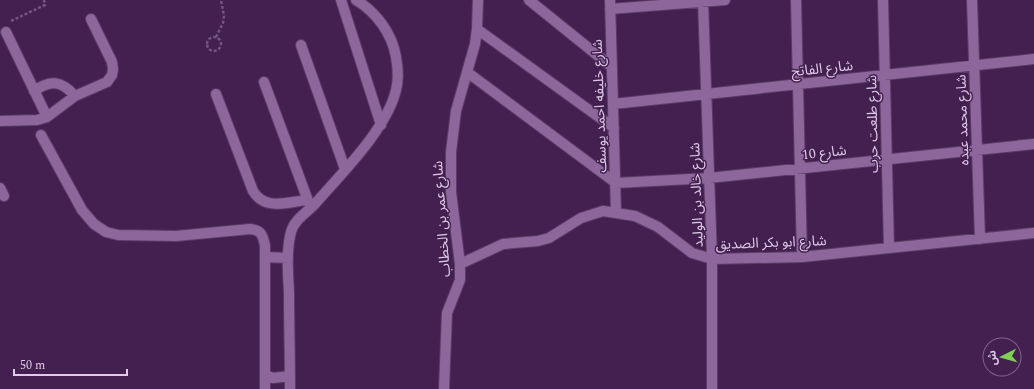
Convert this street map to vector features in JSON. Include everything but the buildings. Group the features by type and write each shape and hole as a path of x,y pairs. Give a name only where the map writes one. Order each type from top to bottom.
{"street":[{"path":"341,0 381,124"},
{"path":"290,389 288,258 291,231 295,222 309,204 345,169 381,124 390,109 396,90 398,70 395,50 387,32 376,15 356,0"},
{"name":"شارع عمر بن الخطاب","path":"444,389 447,313 449,305 457,292 460,280 460,264 451,192 451,152 456,111 478,29 478,0"},
{"path":"529,0 612,67"},
{"path":"610,5 725,0"},
{"path":"796,0 802,257"},
{"name":"شارع طلعت حرب","path":"884,0 886,160 889,248"},
{"name":"شارع محمد عبده","path":"972,0 980,239"},
{"name":"شارع خالد بن الوليد","path":"703,1 712,259 712,389"},
{"name":"شارع خليفه احمد يوسف","path":"610,5 616,212"},
{"path":"0,121 37,120 47,117 75,96 107,82 113,69 112,62 91,19"},
{"path":"478,29 614,128"},
{"path":"6,32 47,117"},
{"path":"301,45 345,169"},
{"name":"شارع الفاتح","path":"613,104 1034,59"},
{"path":"467,72 616,183"},
{"path":"264,82 309,204"},
{"path":"34,91 44,84 56,83 67,87 75,96"},
{"path":"216,94 257,199 265,204 309,204"},
{"path":"40,135 82,210 94,224 106,232 118,235 176,236 250,229 258,230 262,235 265,257 265,389"},
{"name":"شارع 10","path":"616,183 709,178 1034,144"},
{"name":"شارع ابو بكر الصديق","path":"460,264 503,244 538,242 549,238 580,218 592,214 616,212 635,216 658,227 692,253 712,259 802,257 1034,233"},
{"path":"265,257 288,258"},
{"path":"265,375 273,378 290,376"}],"path":[{"path":"6,32 3,25 45,5 44,0"},
{"path":"216,37 223,23 224,16 221,0"},
{"path":"211,37 216,37 220,41 220,46 216,50 211,50 207,46 207,41 211,37"}]}
